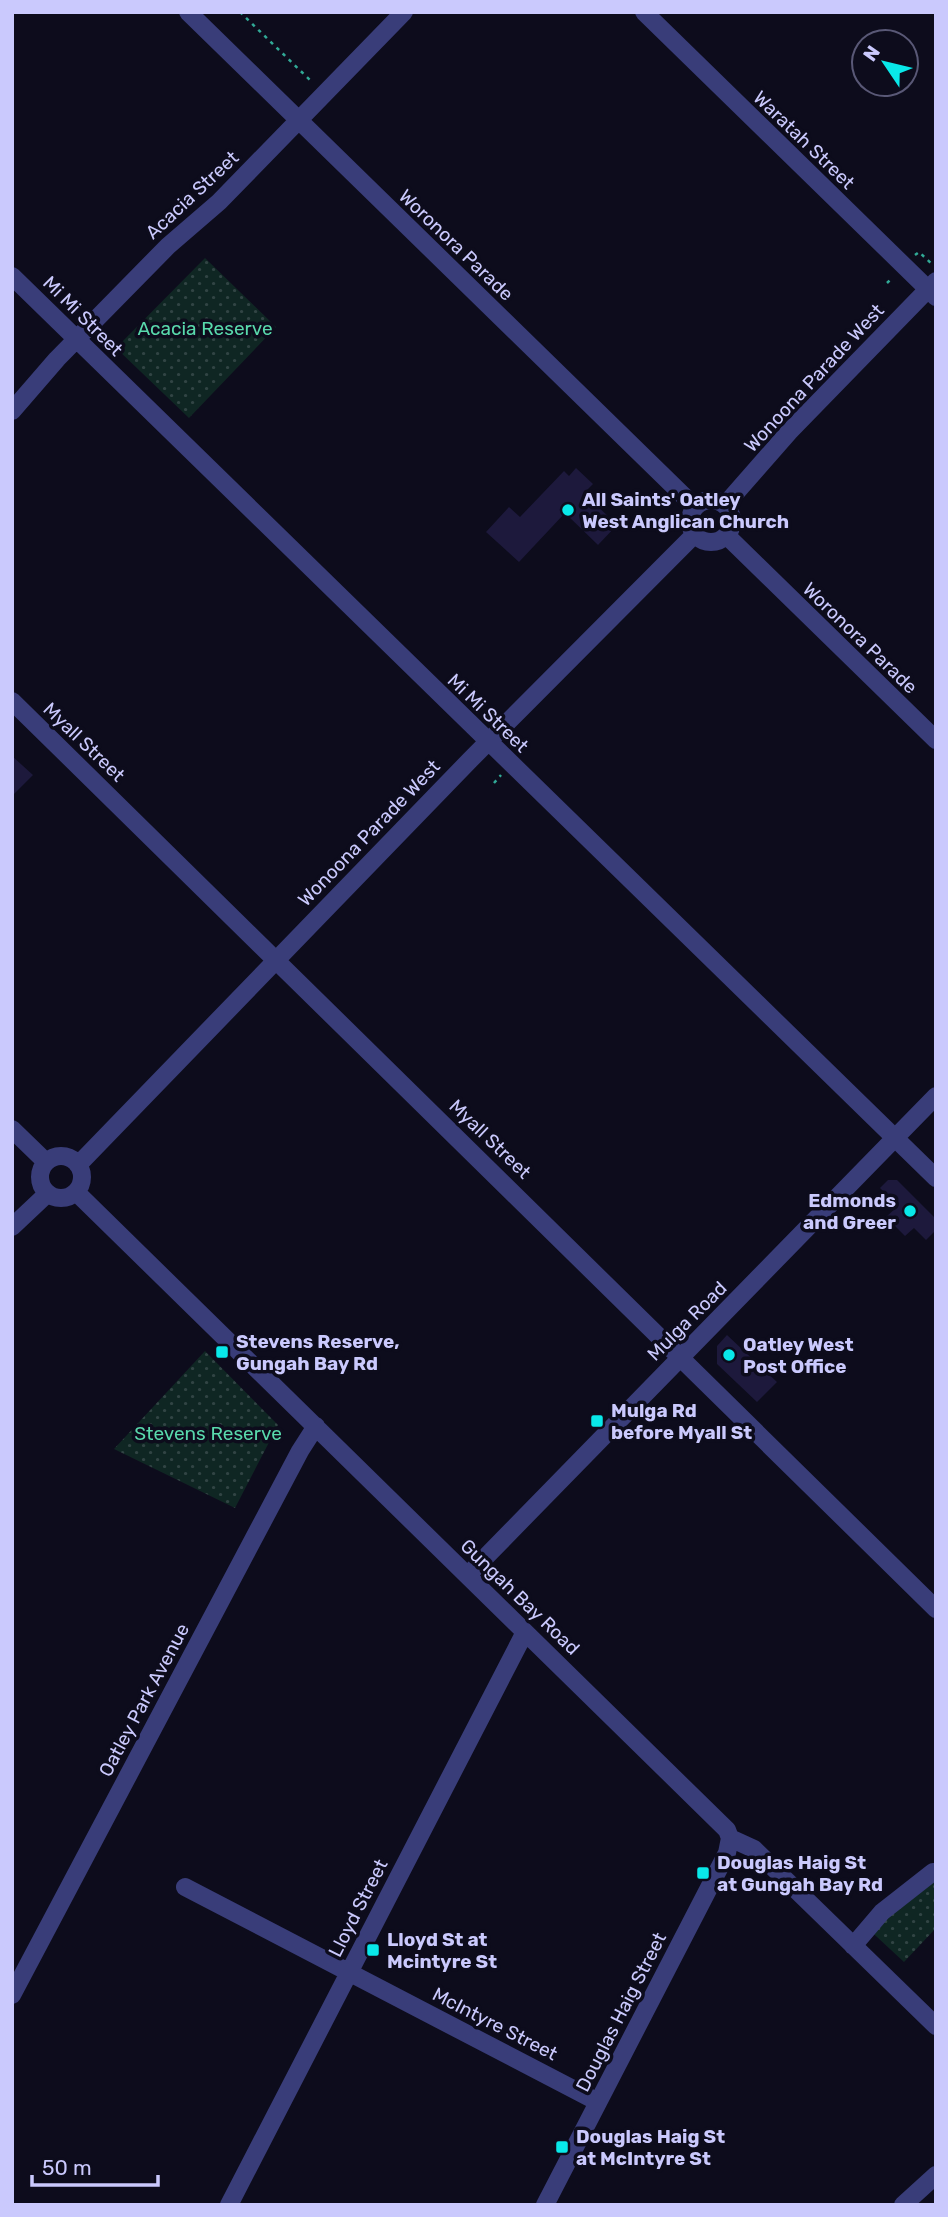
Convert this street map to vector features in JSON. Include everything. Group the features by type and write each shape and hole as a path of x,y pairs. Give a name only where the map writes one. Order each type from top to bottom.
{"street":[{"name":"Woronora Parade","path":"188,12 695,507"},
{"name":"Acacia Street","path":"12,411 76,339 298,121 404,12"},
{"name":"Waratah Street","path":"644,12 933,289"},
{"name":"Mi Mi Street","path":"12,276 936,1178"},
{"name":"Wonoona Parade West","path":"725,505 789,432 933,289"},
{"path":"707,500 725,505 732,517 726,536 706,541 695,534 690,523 695,507 707,500"},
{"name":"Wonoona Parade West","path":"78,1165 488,742 695,534"},
{"name":"Woronora Parade","path":"726,536 936,740"},
{"name":"Myall Street","path":"12,701 936,1609"},
{"name":"Mulga Road","path":"468,1575 936,1096"},
{"path":"12,1129 47,1162"},
{"path":"63,1157 78,1165 82,1176 76,1192 59,1198 47,1194 40,1182 42,1168 47,1162 63,1157"},
{"name":"Gungah Bay Road","path":"76,1192 722,1822 730,1838 754,1849 936,2026"},
{"path":"12,1227 47,1194"},
{"name":"Oatley Park Avenue","path":"12,1995 17,1973 316,1426"},
{"name":"Lloyd Street","path":"229,2205 526,1632"},
{"name":"Douglas Haig Street","path":"545,2205 727,1853 730,1838"},
{"path":"853,1946 882,1912 933,1872"},
{"name":"McIntyre Street","path":"185,1887 598,2102"},
{"path":"903,2205 936,2175"}],"path":[{"path":"240,12 324,93"},
{"path":"919,251 936,267"}],"green space":[{"name":"Acacia Reserve","path":"205,258 276,327 189,418 116,348"},
{"name":"Stevens Reserve","path":"205,1351 278,1425 235,1508 114,1449"},
{"path":"936,1862 936,1928 904,1962 863,1924 875,1923"}],"building":[{"path":"576,468 593,484 584,493 617,525 598,545 565,513 519,562 486,532 509,507 520,517 564,471 569,476"},
{"path":"12,756 33,775 12,796"},
{"name":"Edmonds and Greer","path":"888,1180 897,1180 936,1219 936,1230 926,1240 914,1228 905,1236 886,1217 898,1206 880,1188"},
{"path":"727,1335 777,1382 757,1402 717,1364 717,1346"}],"place":[{"name":"All Saints' Oatley West Anglican Church","path":"568,510"},
{"name":"Edmonds and Greer","path":"910,1211"},
{"name":"Stevens Reserve, Gungah Bay Rd","path":"222,1352"},
{"name":"Oatley West Post Office","path":"729,1355"},
{"name":"Mulga Rd before Myall St","path":"597,1421"},
{"name":"Douglas Haig St at Gungah Bay Rd","path":"703,1873"},
{"name":"Lloyd St at Mcintyre St","path":"373,1950"},
{"name":"Douglas Haig St at McIntyre St","path":"562,2147"}]}
